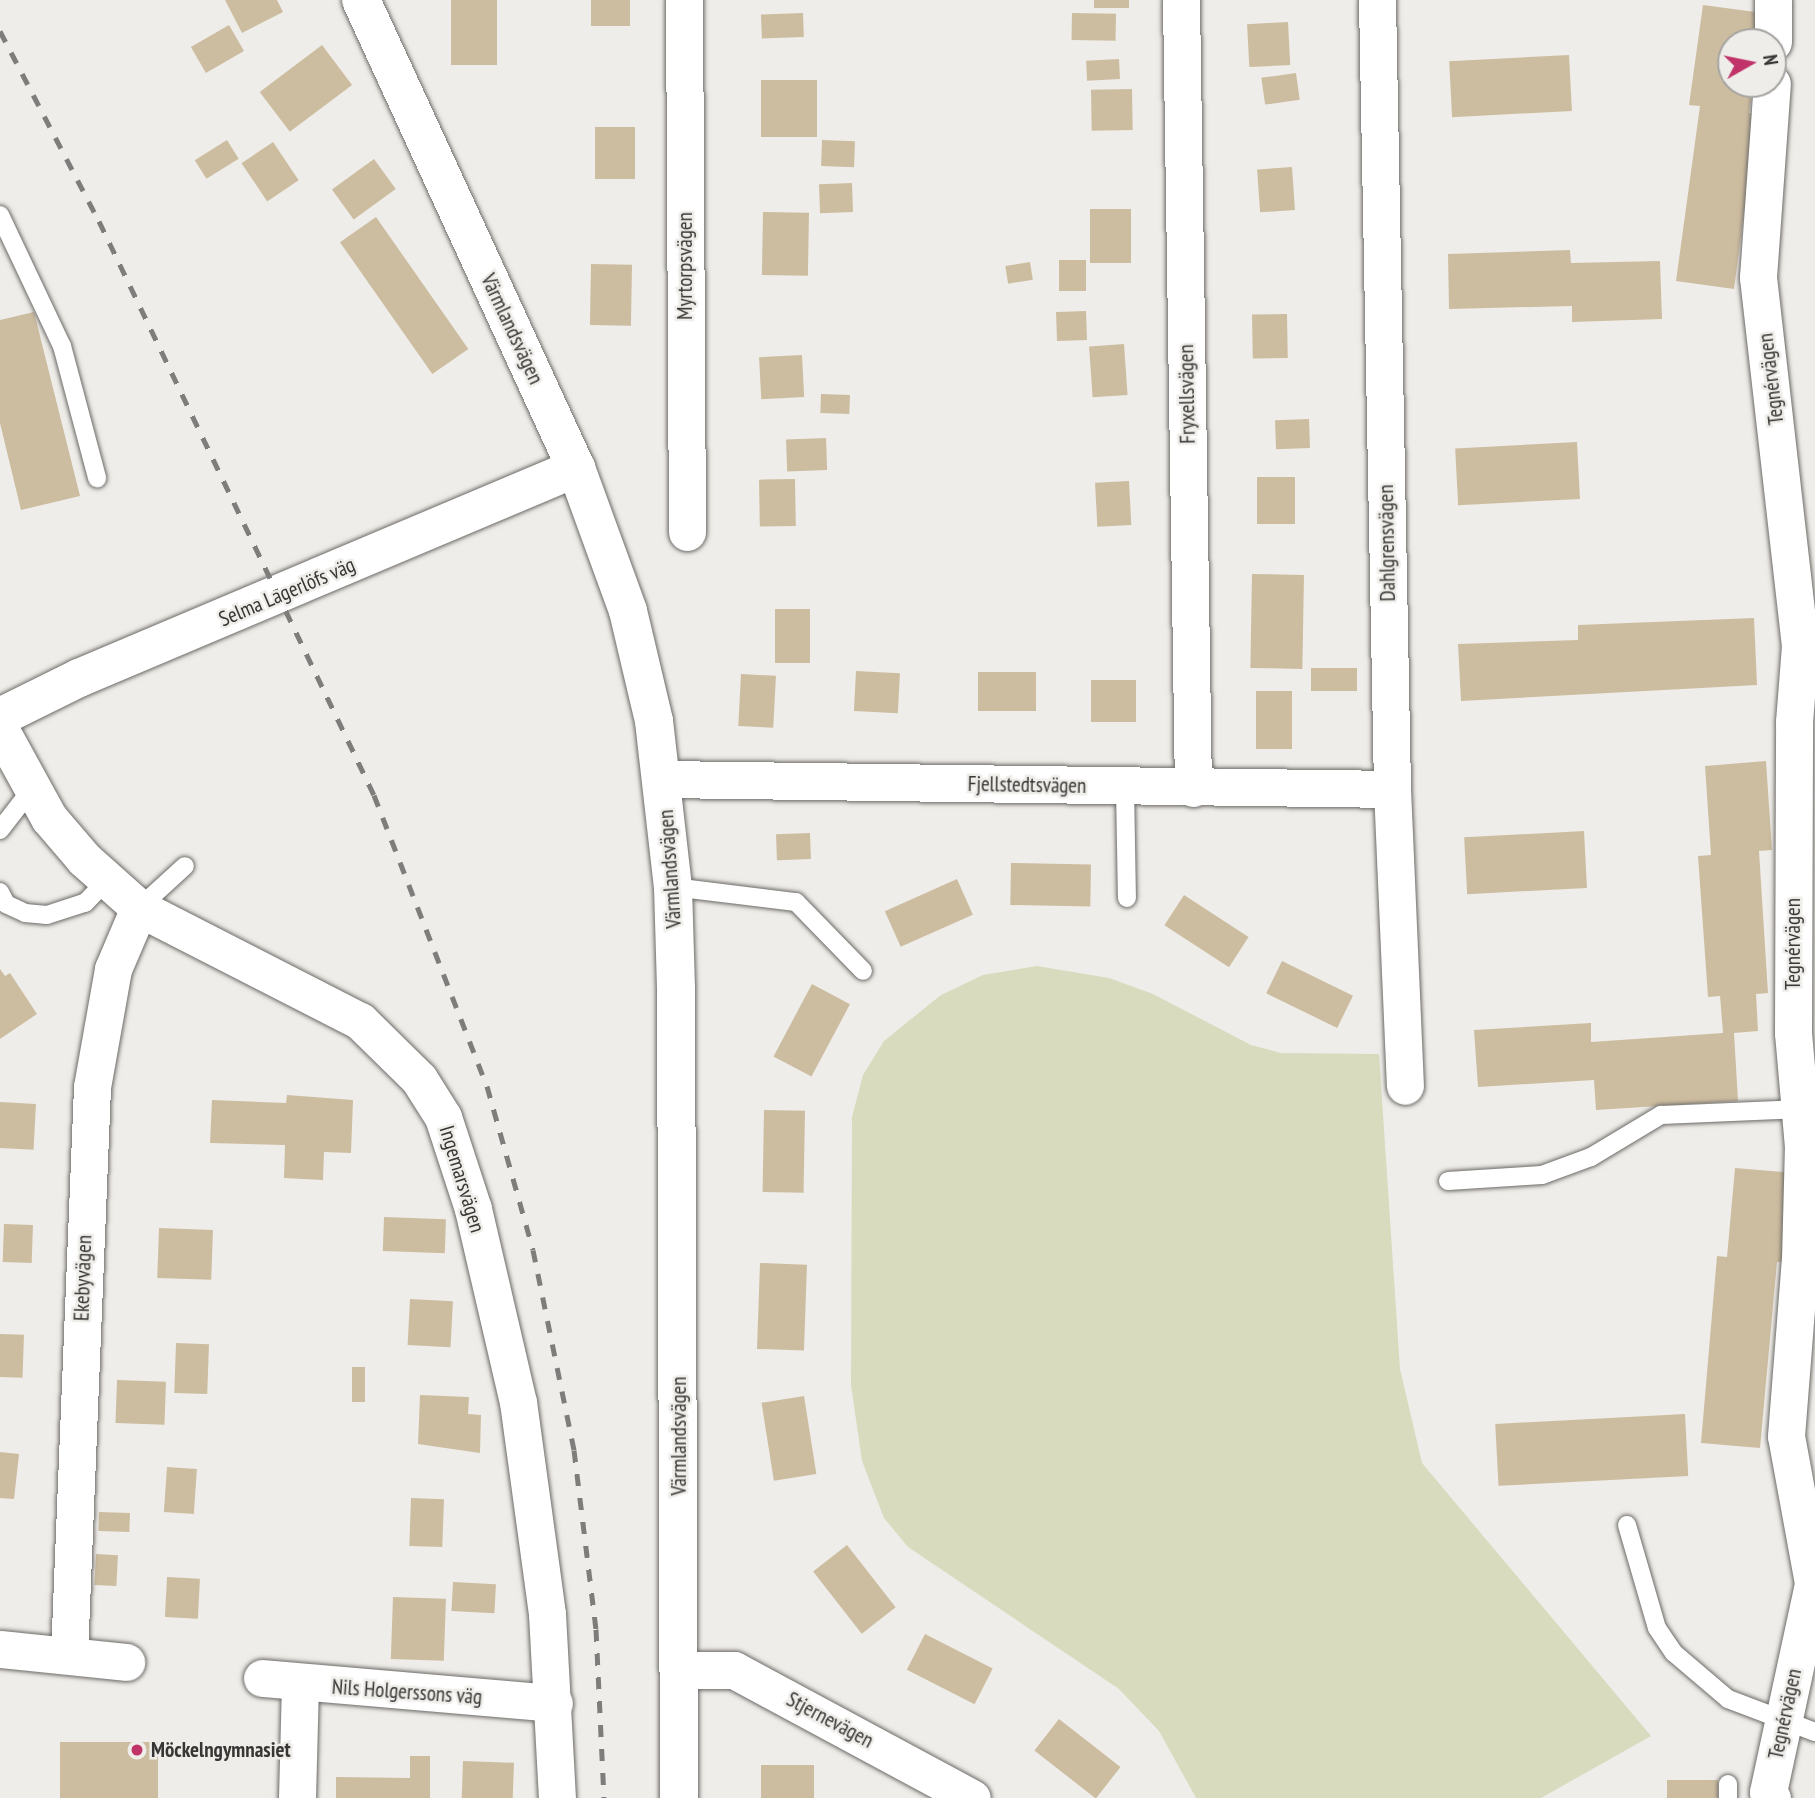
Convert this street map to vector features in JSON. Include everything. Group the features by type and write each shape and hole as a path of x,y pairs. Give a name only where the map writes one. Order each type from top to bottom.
{"street":[{"name":"Värmlandsvägen","path":"362,0 576,468 628,611 662,779 673,887 679,1798"},
{"name":"Myrtorpsvägen","path":"684,0 687,532"},
{"name":"Fryxellsvägen","path":"1181,0 1193,788"},
{"name":"Dahlgrensvägen","path":"1377,0 1392,789 1405,1086"},
{"path":"1773,0 1773,28"},
{"name":"Tegnérvägen","path":"1771,98 1758,277 1800,646 1794,710 1793,1033 1801,1109 1800,1259 1786,1436 1813,1583 1799,1728 1768,1792 1772,1798"},
{"name":"Selma Lagerlöfs väg","path":"0,717 79,678 576,468"},
{"name":"Ingemarsvägen","path":"0,729 31,790 84,859 107,880 139,908 360,1021 419,1079 443,1117 473,1209 518,1402 554,1703 556,1798"},
{"name":"Fjellstedtsvägen","path":"662,779 1392,789"},
{"name":"Ekebyvägen","path":"69,1655 92,1087 113,969 139,908"},
{"path":"0,1648 126,1662"},
{"name":"Stjernevägen","path":"680,1670 734,1670 972,1798"},
{"name":"Nils Holgerssons väg","path":"262,1678 554,1703"},
{"path":"297,1798 300,1683"}],"lane":[{"path":"0,215 62,346 97,478"},
{"path":"1125,787 1127,898"},
{"path":"0,830 31,790"},
{"path":"139,908 185,866"},
{"path":"0,892 6,904 25,913 47,915 85,903 107,880"},
{"path":"673,887 796,902 863,971"},
{"path":"1448,1181 1542,1175 1591,1157 1661,1115 1801,1109"},
{"path":"1627,1525 1657,1628 1674,1653 1728,1699 1799,1728"}],"green space":[{"path":"1037,966 1109,978 1153,994 1251,1045 1281,1053 1379,1054 1400,1369 1422,1463 1651,1736 1541,1798 1196,1798 1159,1731 1119,1689 908,1547 884,1518 862,1461 851,1385 852,1117 863,1075 884,1041 941,995 983,975"}],"building":[{"path":"225,0 277,0 283,12 242,33"},
{"path":"451,0 497,0 497,65 451,65"},
{"path":"591,0 630,0 630,26 591,26"},
{"path":"1094,0 1129,0 1129,8 1094,8"},
{"path":"1703,5 1763,13 1761,28 1717,28 1717,98 1751,98 1749,113 1757,114 1734,289 1676,281 1700,106 1689,105"},
{"path":"803,13 804,37 762,38 761,14"},
{"path":"1072,13 1116,14 1116,41 1072,40"},
{"path":"1288,22 1290,65 1249,67 1247,24"},
{"path":"229,25 244,51 206,73 191,47"},
{"path":"322,45 352,85 290,132 260,92"},
{"path":"1569,55 1572,111 1452,117 1449,61"},
{"path":"1119,59 1120,79 1087,81 1086,61"},
{"path":"1296,73 1300,100 1265,105 1261,78"},
{"path":"761,80 817,80 817,137 761,137"},
{"path":"1132,89 1133,130 1092,131 1091,90"},
{"path":"595,127 635,127 635,179 595,179"},
{"path":"227,140 239,159 206,179 195,160"},
{"path":"822,140 855,141 854,167 821,166"},
{"path":"273,142 299,180 267,201 241,163"},
{"path":"374,159 396,189 354,219 332,190"},
{"path":"1292,167 1295,210 1260,212 1257,169"},
{"path":"852,183 853,212 820,213 819,184"},
{"path":"1090,209 1131,209 1131,263 1090,263"},
{"path":"763,212 809,213 808,276 762,275"},
{"path":"376,217 468,349 432,374 340,242"},
{"path":"1570,250 1571,263 1660,261 1662,319 1572,322 1572,306 1449,309 1448,254"},
{"path":"1059,260 1086,260 1086,291 1059,291"},
{"path":"1030,262 1033,280 1008,284 1005,266"},
{"path":"591,264 632,265 631,326 590,325"},
{"path":"1086,311 1087,340 1057,341 1056,312"},
{"path":"34,312 80,496 21,510 0,423 0,320"},
{"path":"1287,314 1288,358 1253,359 1252,315"},
{"path":"1124,344 1128,395 1093,397 1089,346"},
{"path":"802,355 804,397 761,399 759,357"},
{"path":"821,394 850,395 849,414 820,413"},
{"path":"1309,419 1310,448 1276,449 1275,420"},
{"path":"826,438 827,470 787,471 786,439"},
{"path":"1577,442 1580,499 1458,505 1455,448"},
{"path":"1257,477 1295,477 1295,524 1257,524"},
{"path":"795,479 796,526 760,527 759,480"},
{"path":"1129,481 1131,525 1097,527 1095,483"},
{"path":"1252,574 1304,575 1302,669 1250,668"},
{"path":"775,609 810,609 810,663 775,663"},
{"path":"1754,618 1757,685 1461,701 1458,644 1578,640 1578,625"},
{"path":"1311,668 1357,668 1357,691 1311,691"},
{"path":"856,671 900,673 898,713 854,711"},
{"path":"978,672 1036,672 1036,711 978,711"},
{"path":"741,674 776,676 773,728 738,726"},
{"path":"1091,680 1136,680 1136,722 1091,722"},
{"path":"1256,691 1292,691 1292,749 1256,749"},
{"path":"1766,761 1772,850 1759,851 1768,993 1756,994 1758,1031 1734,1033 1738,1101 1596,1110 1594,1080 1478,1087 1474,1030 1591,1023 1591,1042 1723,1033 1720,996 1708,997 1698,856 1711,855 1705,766"},
{"path":"1584,831 1587,888 1467,894 1464,837"},
{"path":"810,833 811,859 777,860 776,834"},
{"path":"1011,863 1091,864 1090,906 1010,905"},
{"path":"957,879 973,915 901,947 885,911"},
{"path":"1184,895 1249,937 1229,967 1164,925"},
{"path":"1282,961 1353,996 1337,1028 1266,993"},
{"path":"0,969 5,976 10,973 37,1014 0,1039"},
{"path":"812,984 850,1004 811,1077 774,1056"},
{"path":"287,1095 353,1100 351,1153 324,1152 323,1180 284,1178 285,1145 210,1143 212,1100 286,1103"},
{"path":"0,1102 36,1104 34,1150 0,1148"},
{"path":"764,1110 805,1111 804,1193 763,1192"},
{"path":"1735,1168 1796,1173 1788,1263 1777,1262 1760,1448 1701,1443 1717,1256 1727,1257"},
{"path":"384,1217 446,1219 445,1253 383,1251"},
{"path":"4,1224 33,1225 32,1263 3,1262"},
{"path":"159,1228 213,1230 211,1280 157,1278"},
{"path":"760,1263 807,1265 804,1351 757,1349"},
{"path":"410,1299 453,1301 451,1347 408,1345"},
{"path":"0,1334 24,1335 22,1378 0,1377"},
{"path":"176,1343 209,1344 207,1394 174,1393"},
{"path":"352,1367 365,1367 365,1402 352,1402"},
{"path":"117,1380 166,1382 164,1425 115,1423"},
{"path":"420,1395 469,1397 468,1414 481,1415 480,1453 418,1444"},
{"path":"804,1396 816,1474 774,1481 762,1403"},
{"path":"1685,1414 1688,1476 1499,1486 1495,1424"},
{"path":"0,1452 19,1454 14,1499 0,1498"},
{"path":"167,1467 197,1469 194,1514 164,1512"},
{"path":"411,1498 444,1499 442,1547 409,1546"},
{"path":"99,1512 130,1513 129,1532 98,1531"},
{"path":"847,1545 896,1607 862,1634 813,1571"},
{"path":"96,1554 118,1555 116,1586 94,1585"},
{"path":"167,1577 200,1579 198,1619 165,1617"},
{"path":"453,1582 496,1584 494,1613 451,1611"},
{"path":"393,1597 446,1599 444,1661 391,1659"},
{"path":"925,1634 993,1669 975,1704 907,1670"},
{"path":"1059,1719 1120,1767 1095,1798 1034,1751"},
{"path":"60,1742 158,1742 158,1798 60,1798"},
{"path":"410,1756 430,1756 430,1798 336,1798 336,1777 410,1778"},
{"path":"463,1761 514,1763 513,1798 462,1798"},
{"path":"761,1765 814,1765 814,1798 761,1798"},
{"path":"1667,1780 1718,1780 1718,1798 1667,1798"}],"railway":[{"path":"0,31 99,221 374,795 487,1086 533,1250 574,1450 596,1629 604,1798"}],"place":[{"name":"Möckelngymnasiet","path":"137,1750"}]}
